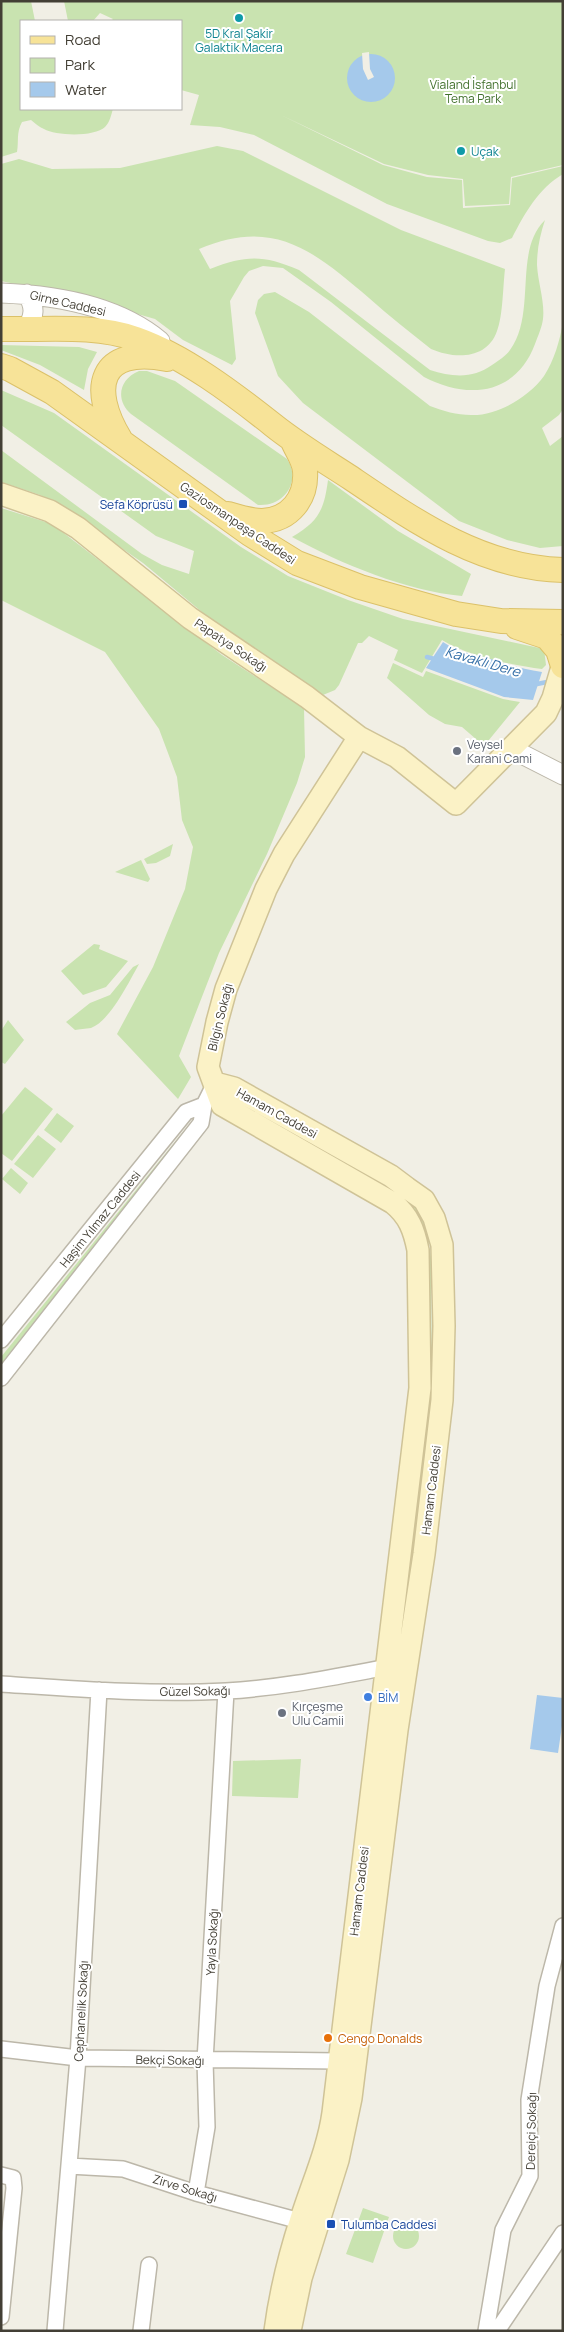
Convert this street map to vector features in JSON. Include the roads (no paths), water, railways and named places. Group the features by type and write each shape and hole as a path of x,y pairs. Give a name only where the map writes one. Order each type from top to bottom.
{"main road":[{"path":"1,329 83,330 125,336 161,350 205,376 292,439 416,521 452,541 511,564 563,570"},
{"path":"123,443 108,415 102,393 106,374 114,366 125,359 136,356 150,356 167,359 205,376"},
{"name":"Gaziosmanpaşa Caddesi","path":"1,366 52,392 274,551 297,564 360,587 456,614 501,621 563,622"},
{"path":"219,512 262,521 287,514 299,503 305,482 305,470 292,439"},
{"name":"Papatya Sokağı","path":"1,494 50,511 78,528 190,618 275,675 359,737 397,757 456,804 512,749"},
{"path":"501,621 546,637 558,650 562,666 553,698 546,713 512,749"},
{"name":"Bilgin Sokağı","path":"215,1083 208,1067 217,1022 226,989 246,936 284,854 359,737"},
{"name":"Hamam Caddesi","path":"215,1083 234,1088 392,1176 424,1200 434,1218 442,1245 444,1326 442,1400 424,1554 403,1618 347,2063 346,2125 338,2160 301,2278 290,2331"},
{"name":"Hamam Caddesi","path":"275,2331 286,2271 300,2220 330,2132 347,2063"}],"street":[{"name":"Girne Caddesi","path":"1,293 27,294 80,304 117,315 156,338 205,376"},
{"path":"27,294 33,305 34,313 27,330"},
{"path":"512,749 563,775"},
{"path":"1,1378 201,1123 204,1105 215,1083"},
{"name":"Haşim Yılmaz Caddesi","path":"1,1340 186,1112 204,1105"},
{"name":"Güzel Sokağı","path":"1,1684 99,1690 226,1691 296,1684 397,1667"},
{"name":"Cephanelik Sokağı","path":"55,2331 78,2058 99,1690"},
{"name":"Yayla Sokağı","path":"196,2192 207,2127 205,2061 226,1691"},
{"name":"Dereiçi Sokağı","path":"486,2331 503,2230 530,2176 529,2100 547,1986 563,1926"},
{"name":"Bekçi Sokağı","path":"1,2049 78,2058 347,2063"},
{"name":"Zirve Sokağı","path":"69,2166 123,2169 196,2192 300,2220"},
{"path":"1,2175 13,2178 14,2188 1,2316"},
{"path":"497,2331 563,2233"},
{"path":"141,2331 149,2265"}],"water":[{"path":"371,54 380,56 388,61 393,69 395,78 393,87 388,95 380,100 371,102 362,100 354,95 349,87 347,78 349,69 354,61 362,56"},
{"path":"443,642 467,653 516,667 542,672 533,700 504,697 426,668"},
{"path":"537,1695 563,1698 563,1719 558,1753 530,1749"}],"waterway":[{"name":"Kavaklı Dere","path":"427,657 438,660"},
{"name":"Kavaklı Dere","path":"532,685 552,681"}],"place":[{"name":"5D Kral Şakir Galaktik Macera","path":"239,18"},
{"name":"Uçak","path":"461,151"},
{"name":"Sefa Köprüsü","path":"183,504"},
{"name":"Veysel Karani Cami","path":"457,751"},
{"name":"BİM","path":"368,1697"},
{"name":"Kırçeşme Ulu Camii","path":"282,1713"},
{"name":"Cengo Donalds","path":"328,2038"},
{"name":"Tulumba Caddesi","path":"331,2224"}],"park label":[{"name":"Vialand İsfanbul Tema Park","path":"473,91"}]}
